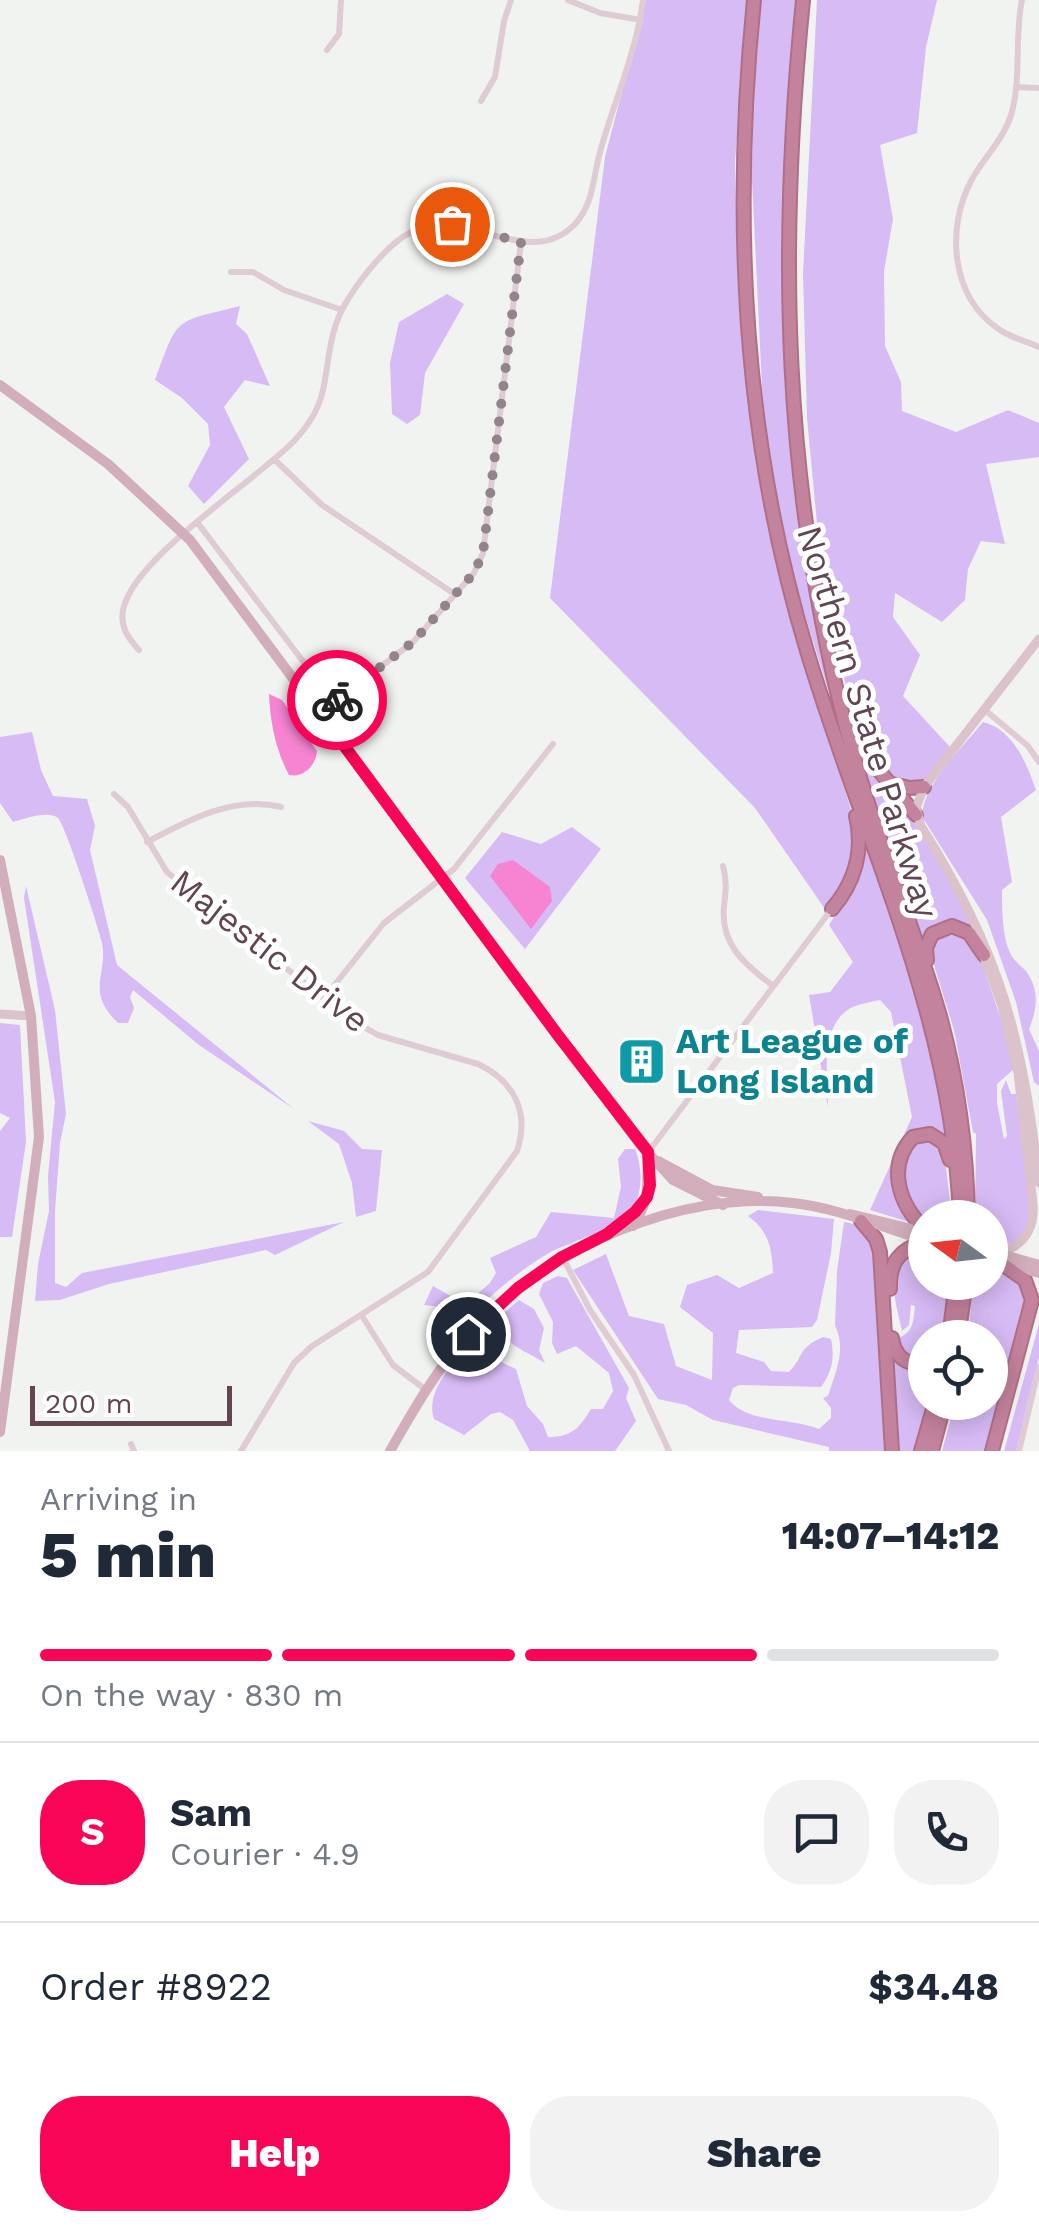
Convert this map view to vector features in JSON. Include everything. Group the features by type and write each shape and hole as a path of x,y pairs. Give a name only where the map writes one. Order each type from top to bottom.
{"highway":[{"name":"Northern State Parkway","path":"754,0 744,213 749,334 769,495 787,580 810,660 938,1045 954,1137 959,1200"},
{"name":"Northern State Parkway","path":"804,0 790,171 788,345 800,492 830,662 860,778 940,1016 960,1108 967,1200"},
{"path":"830,662 855,737 916,815"},
{"path":"832,909 852,878 860,846 847,769"},
{"path":"888,782 924,787"},
{"path":"940,1016 926,956 932,934 948,927 963,929 984,956"},
{"path":"908,1209 898,1181 903,1151 917,1135 934,1135 946,1147 957,1200"},
{"path":"862,1221 876,1239 880,1252 892,1451"},
{"path":"908,1248 896,1258 890,1286 896,1353 908,1361"},
{"path":"995,1451 1032,1300 1025,1280 1008,1267"},
{"path":"995,1451 1039,1304"},
{"path":"921,1451 930,1420"},
{"path":"935,1451 942,1420"}],"main road":[{"path":"0,385 108,464 185,534 653,1157 673,1180 722,1204"},
{"path":"0,860 32,1016 39,1138 0,1432"},
{"path":"633,1226 647,1197 653,1157"},
{"path":"653,1157 712,1190 863,1214 908,1230"},
{"path":"598,1240 626,1221 647,1197"},
{"path":"390,1451 426,1390 488,1314 562,1257 633,1226 722,1204 790,1202"},
{"path":"844,1213 908,1232"},
{"path":"1008,1259 1039,1265"},
{"path":"1008,1261 1039,1273"}],"street":[{"path":"327,50 340,34 340,0"},
{"path":"481,101 495,76 511,0"},
{"path":"568,0 600,14 641,20"},
{"path":"139,650 124,629 123,609 128,593 138,578 197,522 300,434 319,406 326,386 333,336 342,310 386,251 411,232 426,226 452,224 533,243 568,230 587,208 644,0"},
{"path":"1022,0 1016,88 1007,126 977,171 962,206 957,223 958,263 968,298 976,310 1014,339 1039,346"},
{"path":"1016,88 1039,88"},
{"path":"320,713 401,654 474,573 483,553 521,242"},
{"path":"231,272 253,272 284,290 342,310"},
{"path":"274,459 322,505 453,593"},
{"path":"197,522 334,702"},
{"path":"1039,639 924,787 916,815 997,972 1030,1100 1039,1183"},
{"path":"985,710 1028,746 1039,762"},
{"path":"325,997 384,923 444,878 553,744"},
{"name":"Majestic Drive","path":"114,794 128,807 166,872 348,1018 378,1036 494,1072 506,1082 521,1110 522,1137 517,1150 443,1255 415,1283 312,1346 294,1363 241,1451"},
{"path":"147,842 211,812 259,801 280,806"},
{"path":"723,866 728,884 724,912 728,942 747,966 772,985"},
{"path":"653,1157 772,985 832,909"},
{"path":"974,921 1002,1006 1020,1082 1034,1210 1025,1238 1008,1250"},
{"path":"0,1014 32,1016"},
{"path":"562,1257 590,1310 634,1374 669,1451"},
{"path":"362,1316 393,1365 426,1390"},
{"path":"1019,1451 1039,1367"}],"shaded area":[{"path":"646,0 748,0 735,161 738,294 753,438 794,629 857,828 849,871 825,909 755,808 550,598 605,157"},
{"path":"761,0 801,0 786,181 784,314 806,545 841,731 790,567 764,428 750,139"},
{"path":"817,0 937,0 926,47 917,133 880,145 893,219 884,271 885,346 901,382 902,411 956,432 1008,410 1039,423 1039,457 986,464 1005,544 981,541 968,569 965,600 942,622 895,593 893,617 920,655 903,696 950,747 929,775 915,785 904,784 884,770 855,728 822,576 807,418 803,274"},
{"path":"447,294 464,304 425,373 420,415 407,424 392,414 390,363 399,322"},
{"path":"240,306 236,324 247,334 270,386 245,380 224,407 249,459 204,504 188,486 210,445 208,424 182,398 155,380 169,343 181,325"},
{"path":"269,694 282,700 317,751 312,766 300,774 289,775 281,756 272,726"},
{"path":"983,722 1011,740 1036,790 1001,817 1012,882 1002,890 1004,930 1010,953 1026,971 1035,991 1029,1029 1039,1051 1039,1086 1034,1082 1016,1002 987,920 923,818 935,781"},
{"path":"32,732 41,770 53,796 87,799 95,826 90,850 117,965 294,1109 199,1045 133,990 130,997 134,1008 128,1023 118,1023 108,1012 100,992 102,943 62,825 58,818 49,815 13,822 0,803 0,737"},
{"path":"864,755 941,862 972,929 960,923 924,940 860,756"},
{"path":"572,827 601,849 525,949 465,878 502,832 541,844"},
{"path":"866,842 929,1022 948,1140 931,1129 900,1151 908,1222 870,1210 912,1117 891,1012 880,1000 852,1007 839,1017 827,1054 828,1108 809,995 830,992 853,962 829,925 858,877"},
{"path":"513,860 550,887 552,901 531,929 490,876 498,864"},
{"path":"26,886 55,1010 66,1114 55,1211 55,1283 66,1287 82,1273 344,1222 275,1255 266,1250 109,1284 60,1300 35,1301 49,1211 55,1102 24,898"},
{"path":"952,930 975,943 1014,1069 997,1084 997,1103 1004,1139 1007,1136 1001,1091 1006,1080 1011,1094 1016,1094 1029,1219 1020,1238 1008,1244 1008,1200 975,1200 976,1134 954,1030 931,955 938,935"},
{"path":"0,1023 20,1025 26,1142 12,1237 0,1237 0,1131 10,1118 0,1113"},
{"path":"308,1121 344,1131 362,1149 382,1150 376,1211 356,1217 352,1183 339,1144"},
{"path":"936,1138 946,1168 950,1200 910,1200 905,1173 915,1141"},
{"path":"625,1149 635,1149 640,1183 633,1209 621,1221 537,1260 463,1322 449,1308 424,1305 433,1286 469,1301 496,1273 490,1258 536,1237 551,1212 614,1218 621,1187 618,1159"},
{"path":"758,1210 834,1219 831,1253 817,1320 812,1327 739,1330 736,1353 764,1362 771,1371 789,1372 805,1349 823,1337 831,1339 832,1365 821,1387 739,1385 733,1388 729,1400 747,1413 819,1429 831,1418 831,1408 823,1398 828,1396 840,1352 835,1326 837,1271 844,1222 854,1224 876,1244 890,1451 829,1451 829,1447 713,1420 686,1405 658,1399 573,1270 606,1254 629,1316 664,1324 676,1366 712,1380 713,1333 680,1307 687,1285 717,1275 739,1288 773,1273 768,1241 748,1216"},
{"path":"908,1256 908,1300 947,1300 944,1320 913,1320 915,1306 911,1305 908,1326 902,1331 894,1287 898,1268"},
{"path":"1008,1274 1021,1279 1030,1300 1008,1383 1008,1320 970,1320 971,1300 1008,1300"},
{"path":"558,1276 567,1278 629,1388 626,1398 636,1421 615,1451 530,1451 513,1420 500,1412 491,1414 464,1435 434,1419 436,1389 470,1347 516,1369 527,1406 543,1424 548,1437 569,1433 591,1409 603,1409 613,1391 609,1373 576,1346 557,1354 552,1343 553,1322 539,1294 543,1283"},
{"path":"519,1300 534,1309 544,1328 539,1350 545,1363 516,1346 502,1328 499,1317"},
{"path":"1039,1324 1039,1357 1016,1451 1004,1451"},
{"path":"908,1331 908,1355 898,1338"},
{"path":"892,1355 908,1361 908,1420 926,1420 916,1451 898,1451"},
{"path":"950,1420 998,1420 990,1451 942,1451"}],"way so far":[{"path":"337,700 413,642 474,573 483,553 521,242 452,224"}],"place":[{"name":"Art League of Long Island","path":"641,1061"}],"route":[{"path":"337,700 320,713 648,1152 650,1185 647,1197 635,1212 598,1240 562,1257 518,1288 468,1334"}]}
